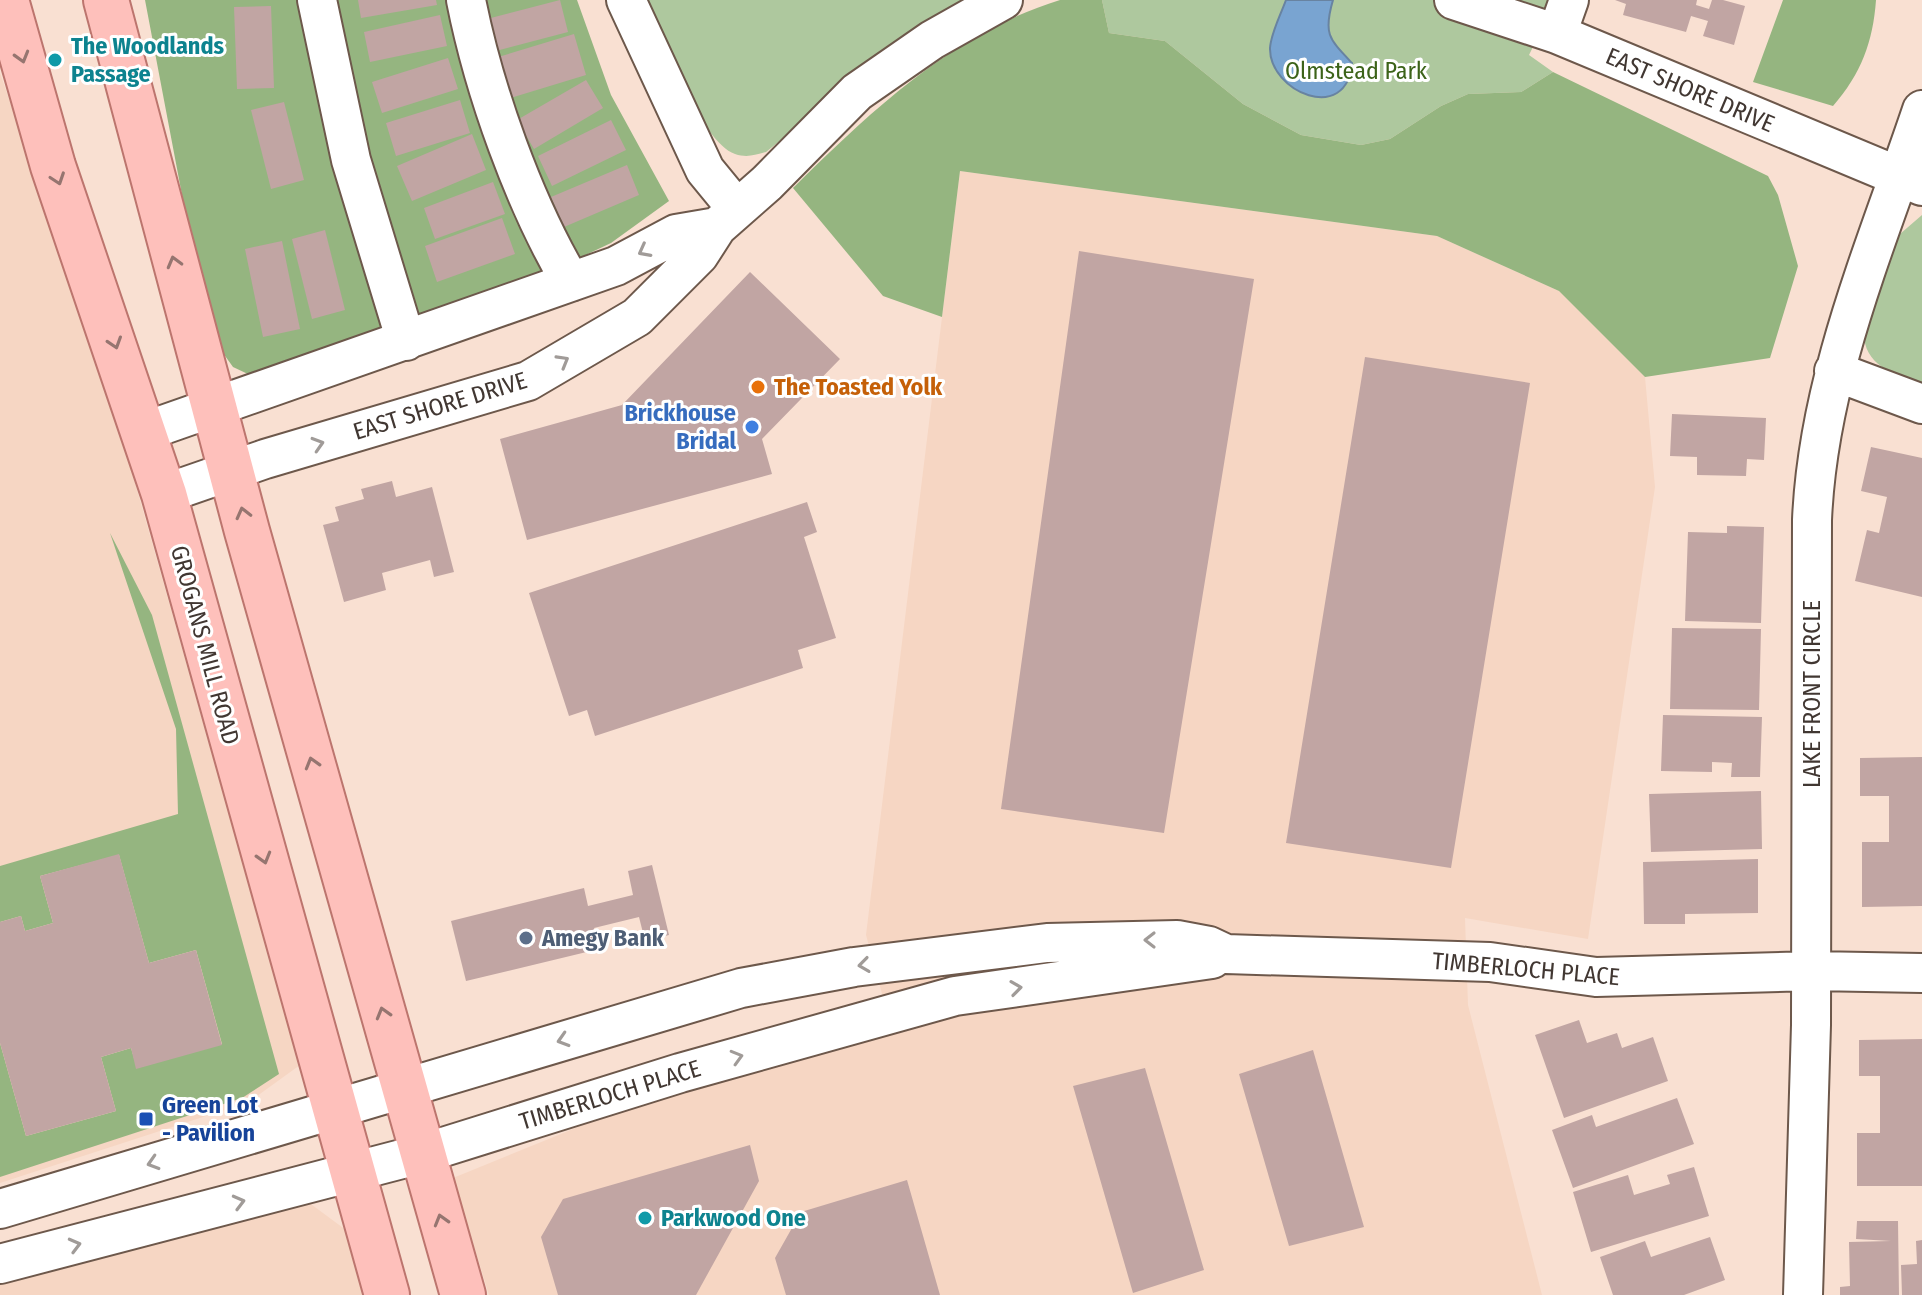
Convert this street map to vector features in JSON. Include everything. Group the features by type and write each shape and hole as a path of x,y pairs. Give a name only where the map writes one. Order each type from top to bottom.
{"main road":[{"name":"GROGANS MILL ROAD","path":"6,0 53,166 164,494 387,1295"},
{"path":"106,0 214,409 463,1295"}],"street":[{"path":"317,0 351,160 406,341"},
{"path":"466,0 503,131 558,261 571,282"},
{"path":"143,432 616,266 676,234 727,218 626,0"},
{"name":"EAST SHORE DRIVE","path":"164,494 232,470 528,381 637,317 699,255 727,218 857,92 932,40 1003,0"},
{"name":"EAST SHORE DRIVE","path":"1454,0 1563,17 1911,181"},
{"name":"LAKE FRONT CIRCLE","path":"1803,1295 1812,971 1812,520 1820,430 1834,371 1911,181 1922,110"},
{"path":"1834,371 1922,404"},
{"name":"TIMBERLOCH PLACE","path":"0,1209 741,988 805,975 1047,943 1177,940 1209,946 1226,954"},
{"name":"TIMBERLOCH PLACE","path":"0,1264 421,1154 680,1073 942,999 1195,964 1226,954 1490,962 1596,977 1812,971 1922,973"},
{"path":"934,957 942,999"},
{"path":"805,975 823,1035"}],"shaded area":[{"path":"0,73 106,380 300,1065 249,1102 0,1183"},
{"path":"960,171 1437,236 1559,291 1645,377 1655,487 1588,939 1465,918 1468,1005 1542,1295 489,1295 453,1178 610,1114 893,1034 866,935"},
{"path":"304,1199 346,1230 364,1295 0,1295 0,1280"}],"green space":[{"path":"145,0 577,0 611,95 669,201 611,243 490,300 250,375 233,367 208,332"},
{"path":"642,0 974,0 874,65 766,152 747,156 735,154 708,130 669,61"},
{"path":"1060,0 1102,0 1109,33 1165,41 1243,104 1301,135 1361,145 1390,139 1441,106 1468,94 1521,92 1553,72 1768,176 1778,195 1798,266 1770,358 1645,377 1559,291 1437,236 960,171 942,317 883,296 793,188 884,103 949,54 1021,14"},
{"name":"Olmstead Park","path":"1102,0 1556,0 1529,55 1553,72 1521,92 1468,94 1441,106 1390,139 1361,145 1301,135 1243,104 1165,41 1109,33"},
{"path":"1783,0 1876,0 1864,57 1833,106 1753,82"},
{"path":"1922,215 1922,385 1889,371 1873,359 1864,340 1864,327 1900,234"},
{"path":"110,533 152,615 279,1074 242,1098 0,1177 0,1043 26,1136 116,1111 101,1057 131,1048 137,1068 222,1044 196,950 149,963 119,855 40,876 53,923 25,931 21,916 0,922 0,866 178,814 176,729"}],"water":[{"path":"1286,0 1333,0 1330,35 1352,63 1347,82 1337,93 1324,97 1309,95 1282,78 1273,64 1271,42"}],"building":[{"path":"358,0 436,0 437,5 361,18"},
{"path":"560,0 568,32 492,52 483,20"},
{"path":"1615,0 1697,0 1696,5 1709,9 1712,0 1723,0 1745,6 1734,45 1703,36 1708,21 1691,16 1686,32 1623,15 1626,4"},
{"path":"271,6 274,88 237,89 234,7"},
{"path":"440,15 447,46 370,62 364,32"},
{"path":"574,34 586,75 507,99 495,58"},
{"path":"448,58 458,89 382,113 372,82"},
{"path":"586,80 603,108 534,149 517,120"},
{"path":"460,100 470,133 396,156 386,123"},
{"path":"284,102 304,180 271,189 251,110"},
{"path":"611,120 626,150 552,186 538,156"},
{"path":"472,134 486,170 412,201 397,166"},
{"path":"627,165 639,195 564,227 551,197"},
{"path":"493,182 505,214 435,239 424,208"},
{"path":"502,218 515,254 437,282 425,246"},
{"path":"325,230 345,310 312,319 292,239"},
{"path":"282,241 300,329 263,337 245,249"},
{"path":"1079,251 1254,279 1164,833 1001,809"},
{"path":"750,272 840,359 762,439 772,474 527,540 500,439 622,405"},
{"path":"1365,357 1530,383 1451,868 1286,843"},
{"path":"1672,414 1766,418 1764,460 1747,459 1746,476 1697,475 1697,457 1670,456"},
{"path":"1871,447 1922,458 1922,597 1855,581 1867,530 1879,533 1887,497 1861,491"},
{"path":"392,481 396,497 432,487 454,572 434,577 430,560 382,573 386,590 344,602 323,525 339,521 335,507 364,499 361,489"},
{"path":"807,502 817,532 804,537 836,638 798,650 803,668 595,736 587,710 569,716 529,593"},
{"path":"1727,526 1764,527 1761,623 1685,621 1688,532 1727,533"},
{"path":"1672,628 1761,629 1759,710 1670,709"},
{"path":"1663,715 1762,717 1760,777 1731,777 1732,763 1712,762 1712,772 1661,771"},
{"path":"1922,757 1922,906 1862,907 1862,842 1889,842 1889,796 1860,796 1860,758"},
{"path":"1761,791 1762,849 1651,852 1649,794"},
{"path":"119,854 149,963 196,950 222,1045 136,1069 131,1048 101,1057 116,1111 26,1136 0,1043 0,922 21,916 25,931 53,923 40,876"},
{"path":"1758,859 1758,913 1685,914 1685,924 1644,924 1643,862"},
{"name":"Amegy Bank","path":"652,865 669,935 645,941 639,917 594,928 599,949 466,981 451,921 584,888 588,906 633,895 628,871"},
{"path":"1579,1020 1587,1043 1617,1033 1622,1048 1653,1037 1668,1081 1564,1118 1535,1035"},
{"path":"1922,1039 1922,1186 1857,1186 1857,1133 1880,1133 1880,1076 1859,1076 1859,1040"},
{"path":"1313,1050 1364,1227 1289,1246 1239,1074"},
{"path":"1145,1068 1204,1270 1133,1293 1073,1086"},
{"path":"1677,1098 1694,1144 1573,1188 1552,1130 1592,1115 1596,1127"},
{"name":"Parkwood One","path":"750,1145 759,1181 696,1295 558,1295 541,1237 563,1199"},
{"path":"1694,1167 1709,1216 1591,1252 1573,1192 1628,1175 1634,1195 1670,1184 1667,1175"},
{"path":"907,1180 940,1295 786,1295 775,1258 801,1212"},
{"path":"1857,1221 1898,1221 1899,1295 1840,1295 1840,1287 1850,1286 1849,1242 1891,1241 1856,1239"},
{"path":"1710,1237 1725,1280 1684,1295 1613,1295 1600,1257 1645,1241 1651,1257"},
{"path":"1922,1240 1922,1295 1902,1295 1901,1265 1917,1264 1916,1241"}],"place":[{"name":"The Woodlands Passage","path":"55,60"},
{"name":"The Toasted Yolk","path":"758,387"},
{"name":"Brickhouse Bridal","path":"752,427"},
{"name":"Amegy Bank","path":"526,938"},
{"name":"Green Lot - Pavilion","path":"146,1119"},
{"name":"Parkwood One","path":"645,1218"}]}
